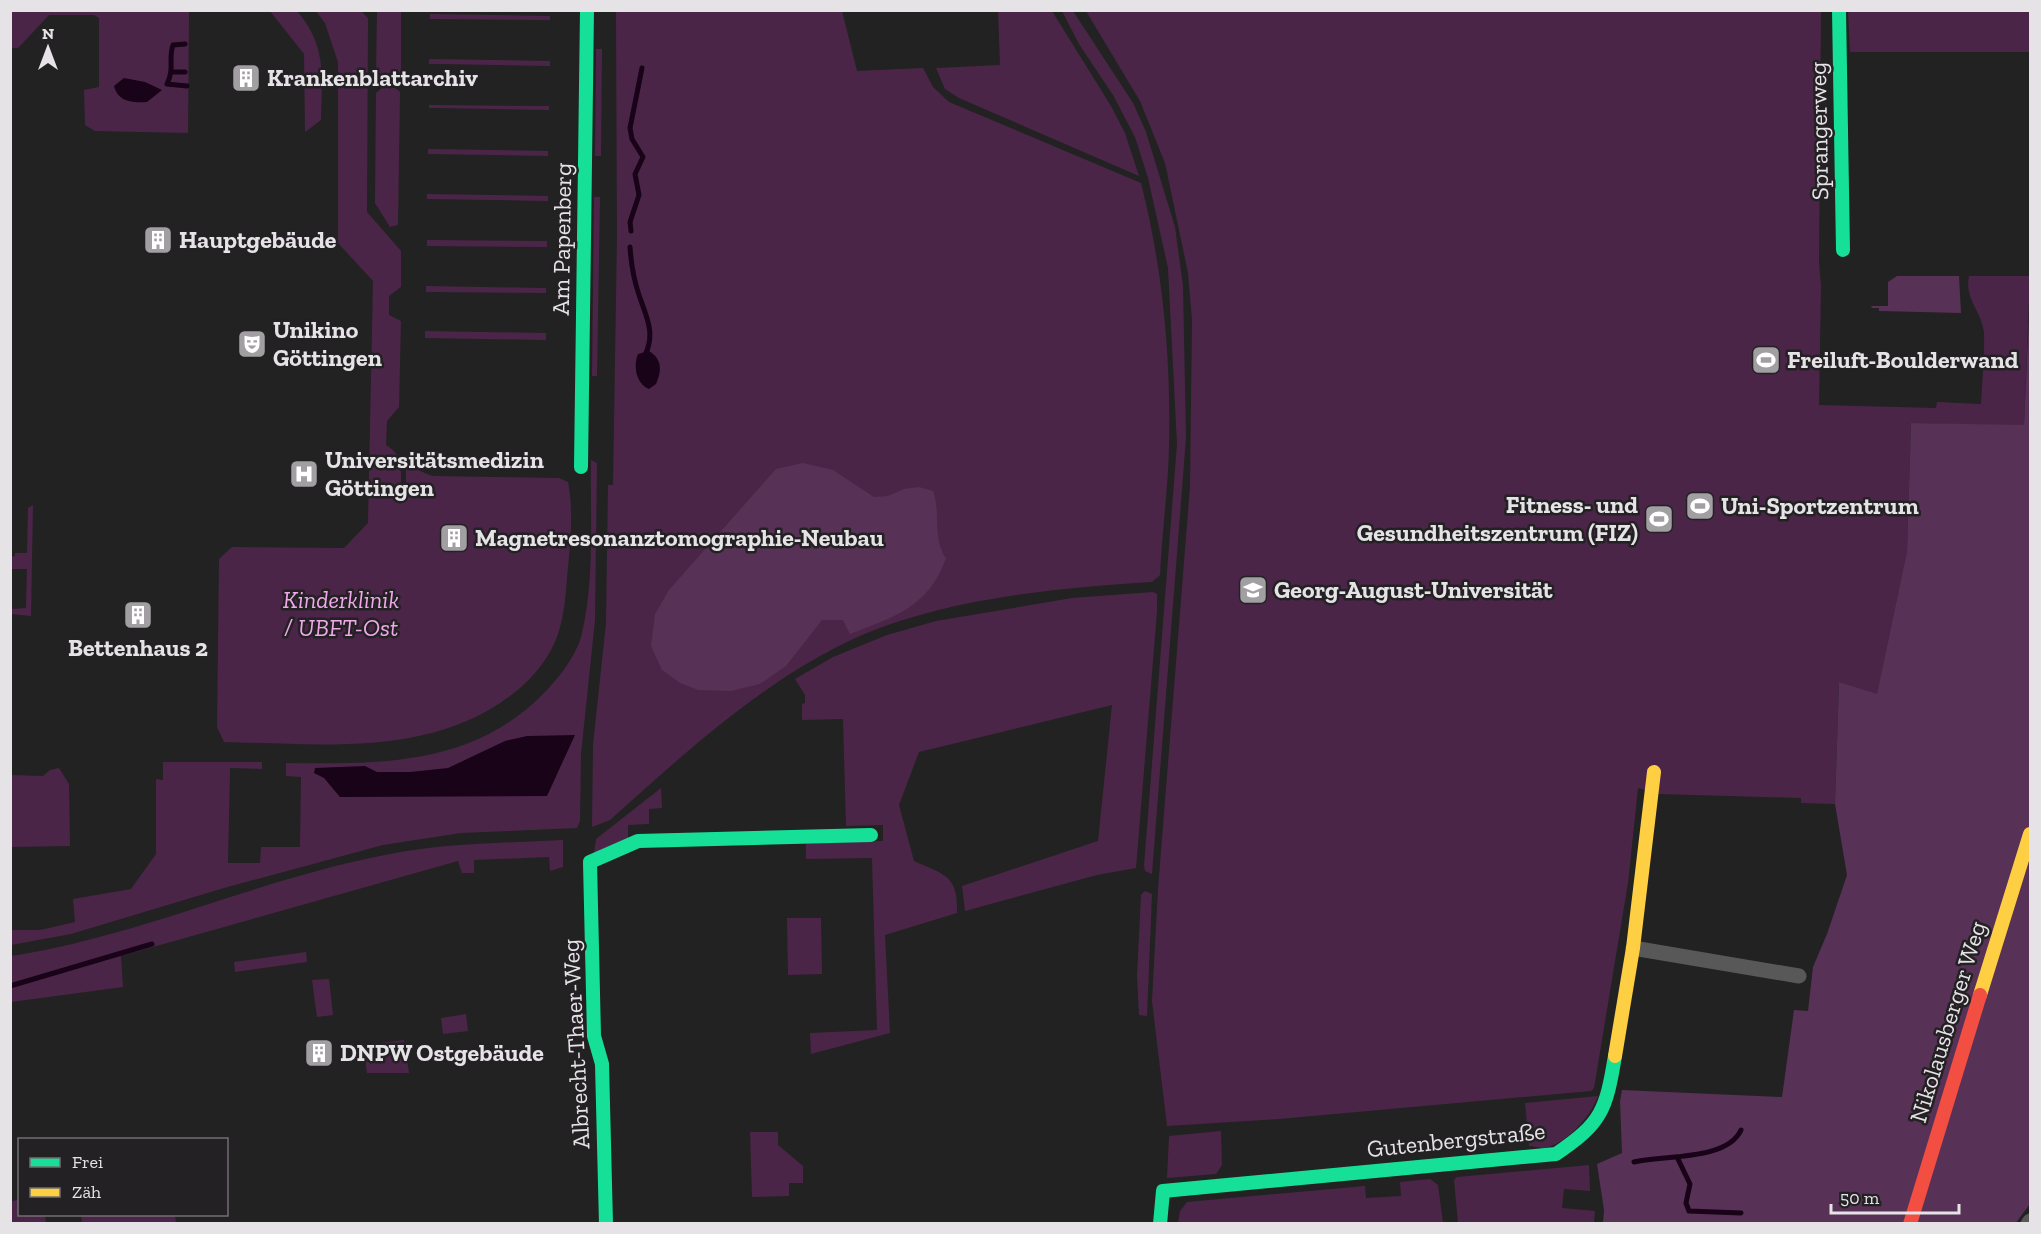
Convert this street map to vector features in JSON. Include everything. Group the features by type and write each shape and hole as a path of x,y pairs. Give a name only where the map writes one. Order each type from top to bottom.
{"street":[{"name":"Am Papenberg","path":"581,467 587,10"},
{"name":"Sprangerweg","path":"1839,10 1843,250"},
{"name":"Gutenbergstraße","path":"1160,1224 1163,1191 1556,1154 1571,1146 1594,1124 1609,1094 1633,948 1654,772"},
{"name":"Nikolausberger Weg","path":"1911,1224 2031,834"},
{"name":"Albrecht-Thaer-Weg","path":"606,1224 602,1064 594,1036 590,862 638,842 871,836"},
{"path":"1633,948 1799,976"}],"green space":[{"path":"184,10 189,12 188,133 95,131 85,125 84,90 99,87 99,18 94,15 49,15 18,48 11,48 11,13 13,11"},
{"path":"270,11 297,11 307,24 318,49 322,75 321,120 305,132 304,54"},
{"name":"Kinderklinik / UBFT-Ost","path":"316,11 361,11 368,18 367,212 401,251 401,287 389,296 389,315 401,321 399,407 387,421 386,445 396,453 398,458 401,468 401,486 406,486 406,465 432,476 559,478 568,482 571,529 564,604 556,641 546,659 526,683 478,716 445,729 409,738 373,743 224,742 217,727 219,559 232,547 344,548 368,523 373,281 338,243 338,62 325,23"},
{"path":"377,11 401,11 401,78 398,81 380,81 376,78"},
{"path":"616,11 842,11 857,71 923,68 933,87 949,102 1141,183 1160,281 1169,380 1168,463 1160,575 1152,582 1042,592 967,604 896,622 862,635 827,652 761,694 699,742 610,820 592,827 593,745 606,623 608,485 613,485 617,238","holes":["942,552 946,558 843,620 822,620"]},
{"path":"998,11 1052,11 1111,106 1125,133 1139,176 959,98 945,89 936,68 1000,65"},
{"path":"1062,11 1073,11 1133,103 1146,132 1175,227 1183,286 1186,438 1152,874 1145,871 1144,866 1177,444 1168,268 1148,178 1135,137 1113,95 1079,44"},
{"path":"1086,11 1821,11 1819,405 1936,408 1937,402 1981,404 1984,333 1983,325 1969,292 1969,276 2030,276 2024,426 1911,423 1907,551 1877,695 1839,682 1835,804 1801,803 1801,798 1659,794 1638,788 1628,883 1594,1088 1591,1091 1279,1119 1167,1126 1152,1001 1158,889 1190,487 1192,320 1188,273 1165,163 1140,101"},
{"path":"1848,11 2030,11 2030,52 1850,52"},
{"path":"430,14 550,16 550,20 430,19"},
{"path":"596,49 602,49 601,156 595,156"},
{"path":"429,59 550,61 550,66 429,64"},
{"path":"382,88 395,88 400,92 398,225 390,227 375,203 376,93"},
{"path":"429,105 549,106 549,110 429,108"},
{"path":"428,149 548,151 548,156 428,154"},
{"path":"427,194 548,196 548,201 427,199"},
{"path":"594,197 600,197 597,376 592,376"},
{"path":"427,240 547,241 547,247 427,246"},
{"path":"426,286 546,288 546,293 426,292"},
{"path":"425,331 546,333 546,340 425,338"},
{"path":"591,460 597,463 595,620 581,754 580,821 577,828 461,833 383,845 224,888 71,934 11,945 11,930 40,930 75,922 73,899 131,889 156,854 156,779 163,780 163,762 262,762 262,769 230,768 228,863 260,863 261,847 300,847 301,777 286,776 286,763 356,763 423,756 455,748 486,735 515,718 543,694 561,673 572,658 580,641 589,591"},
{"path":"33,505 31,616 11,614 11,609 26,608 27,569 11,569 11,557 15,556 15,553 27,553 28,508"},
{"path":"1153,592 1157,594 1157,612 1136,868 1097,875 965,911 962,886 1098,841 1112,705 919,752 899,805 914,861 948,878 955,891 957,913 885,935 890,1033 811,1054 810,1033 877,1030 872,858 806,859 806,843 883,841 883,825 846,826 843,719 802,720 802,704 805,703 805,695 795,679 833,657 887,635 936,621 1072,598"},
{"path":"59,768 69,784 70,846 11,847 11,775 43,776 50,770"},
{"path":"661,788 662,808 649,809 649,824 628,825 628,838 594,853 596,839"},
{"path":"563,840 563,867 550,871 549,857 474,860 474,873 462,873 458,861 121,956 123,987 11,1002 11,956 107,935 342,864 411,850"},
{"path":"1145,891 1152,894 1147,1016 1139,1015 1137,976 1141,895"},
{"path":"787,918 821,918 822,974 788,975"},
{"path":"306,952 307,962 235,972 234,962"},
{"path":"329,979 333,1015 317,1017 312,980"},
{"path":"466,1014 468,1031 443,1034 441,1018"},
{"path":"404,1040 409,1073 367,1073 363,1045"},
{"path":"1598,1096 1584,1120 1561,1141 1544,1148 1529,1146 1525,1103"},
{"path":"1221,1131 1222,1165 1216,1174 1167,1178 1169,1136"},
{"path":"750,1132 778,1132 778,1145 803,1166 803,1183 789,1183 789,1196 752,1197"},
{"path":"1589,1165 1590,1191 1564,1189 1562,1208 1595,1211 1594,1223 1458,1223 1454,1180 1457,1177"},
{"path":"1430,1179 1438,1185 1443,1223 1178,1223 1180,1211 1187,1202 1365,1186 1366,1198 1401,1196 1400,1182"},
{"path":"18,1200 18,1216 45,1216 46,1223 11,1223 11,1201"},
{"path":"81,1216 175,1216 176,1223 82,1223"}],"shaded area":[{"path":"124,78 145,82 162,90 147,102 127,100 119,95 114,86"},
{"path":"1897,276 1959,276 1961,313 1879,311 1879,308 1872,308 1871,306 1888,306 1888,282"},
{"path":"2030,296 2030,1204 2015,1224 1603,1223 1604,1210 1597,1164 1622,1153 1620,1101 1622,1090 1782,1097 1794,1010 1808,1011 1813,967 1847,875 1835,804 1839,682 1877,694 1907,551 1911,423 2024,425"},
{"path":"649,351 659,361 660,370 656,384 649,389 638,379 636,364 638,354"},
{"path":"803,463 833,470 874,497 888,496 904,489 919,487 933,491 939,542 946,558 939,575 920,599 908,608 866,628 850,634 843,620 822,620 786,666 760,684 731,691 698,690 680,683 662,670 651,646 655,614 669,590 776,469"},
{"path":"575,735 547,796 340,797 324,778 314,773 315,768 365,766 377,772 410,772 448,768 505,741 527,736"}],"waterway":[{"path":"185,44 173,45 171,73 167,84 187,86"},
{"path":"631,231 630,222 639,195 635,174 643,157 632,139 630,128 642,68"},
{"path":"173,72 185,72"},
{"path":"630,247 634,277 650,332 645,355"},
{"path":"10,986 152,944"},
{"path":"1634,1162 1709,1152 1734,1140 1741,1130"},
{"path":"1677,1157 1690,1184 1686,1203 1689,1211 1741,1213"}],"traffic: fast":[{"path":"581,467 587,10"},
{"path":"1839,10 1843,250"},
{"path":"606,1224 602,1064 594,1036 590,862 638,841 871,835"},
{"path":"1160,1224 1163,1191 1556,1154 1593,1124 1605,1103 1615,1056"}],"traffic: slow":[{"path":"1615,1056 1633,948 1654,772"},
{"path":"1980,995 2030,834"}],"traffic: jam":[{"path":"1910,1224 1980,995"}],"place":[{"name":"Krankenblattarchiv","path":"246,78"},
{"name":"Hauptgebäude","path":"158,240"},
{"name":"Unikino Göttingen","path":"252,344"},
{"name":"Freiluft-Boulderwand","path":"1766,360"},
{"name":"Universitätsmedizin Göttingen","path":"304,474"},
{"name":"Uni-Sportzentrum","path":"1700,506"},
{"name":"Fitness- und Gesundheitszentrum (FIZ)","path":"1659,519"},
{"name":"Magnetresonanztomographie-Neubau","path":"454,538"},
{"name":"Georg-August-Universität","path":"1253,590"},
{"name":"Bettenhaus 2","path":"138,615"},
{"name":"DNPW Ostgebäude","path":"319,1053"}]}
